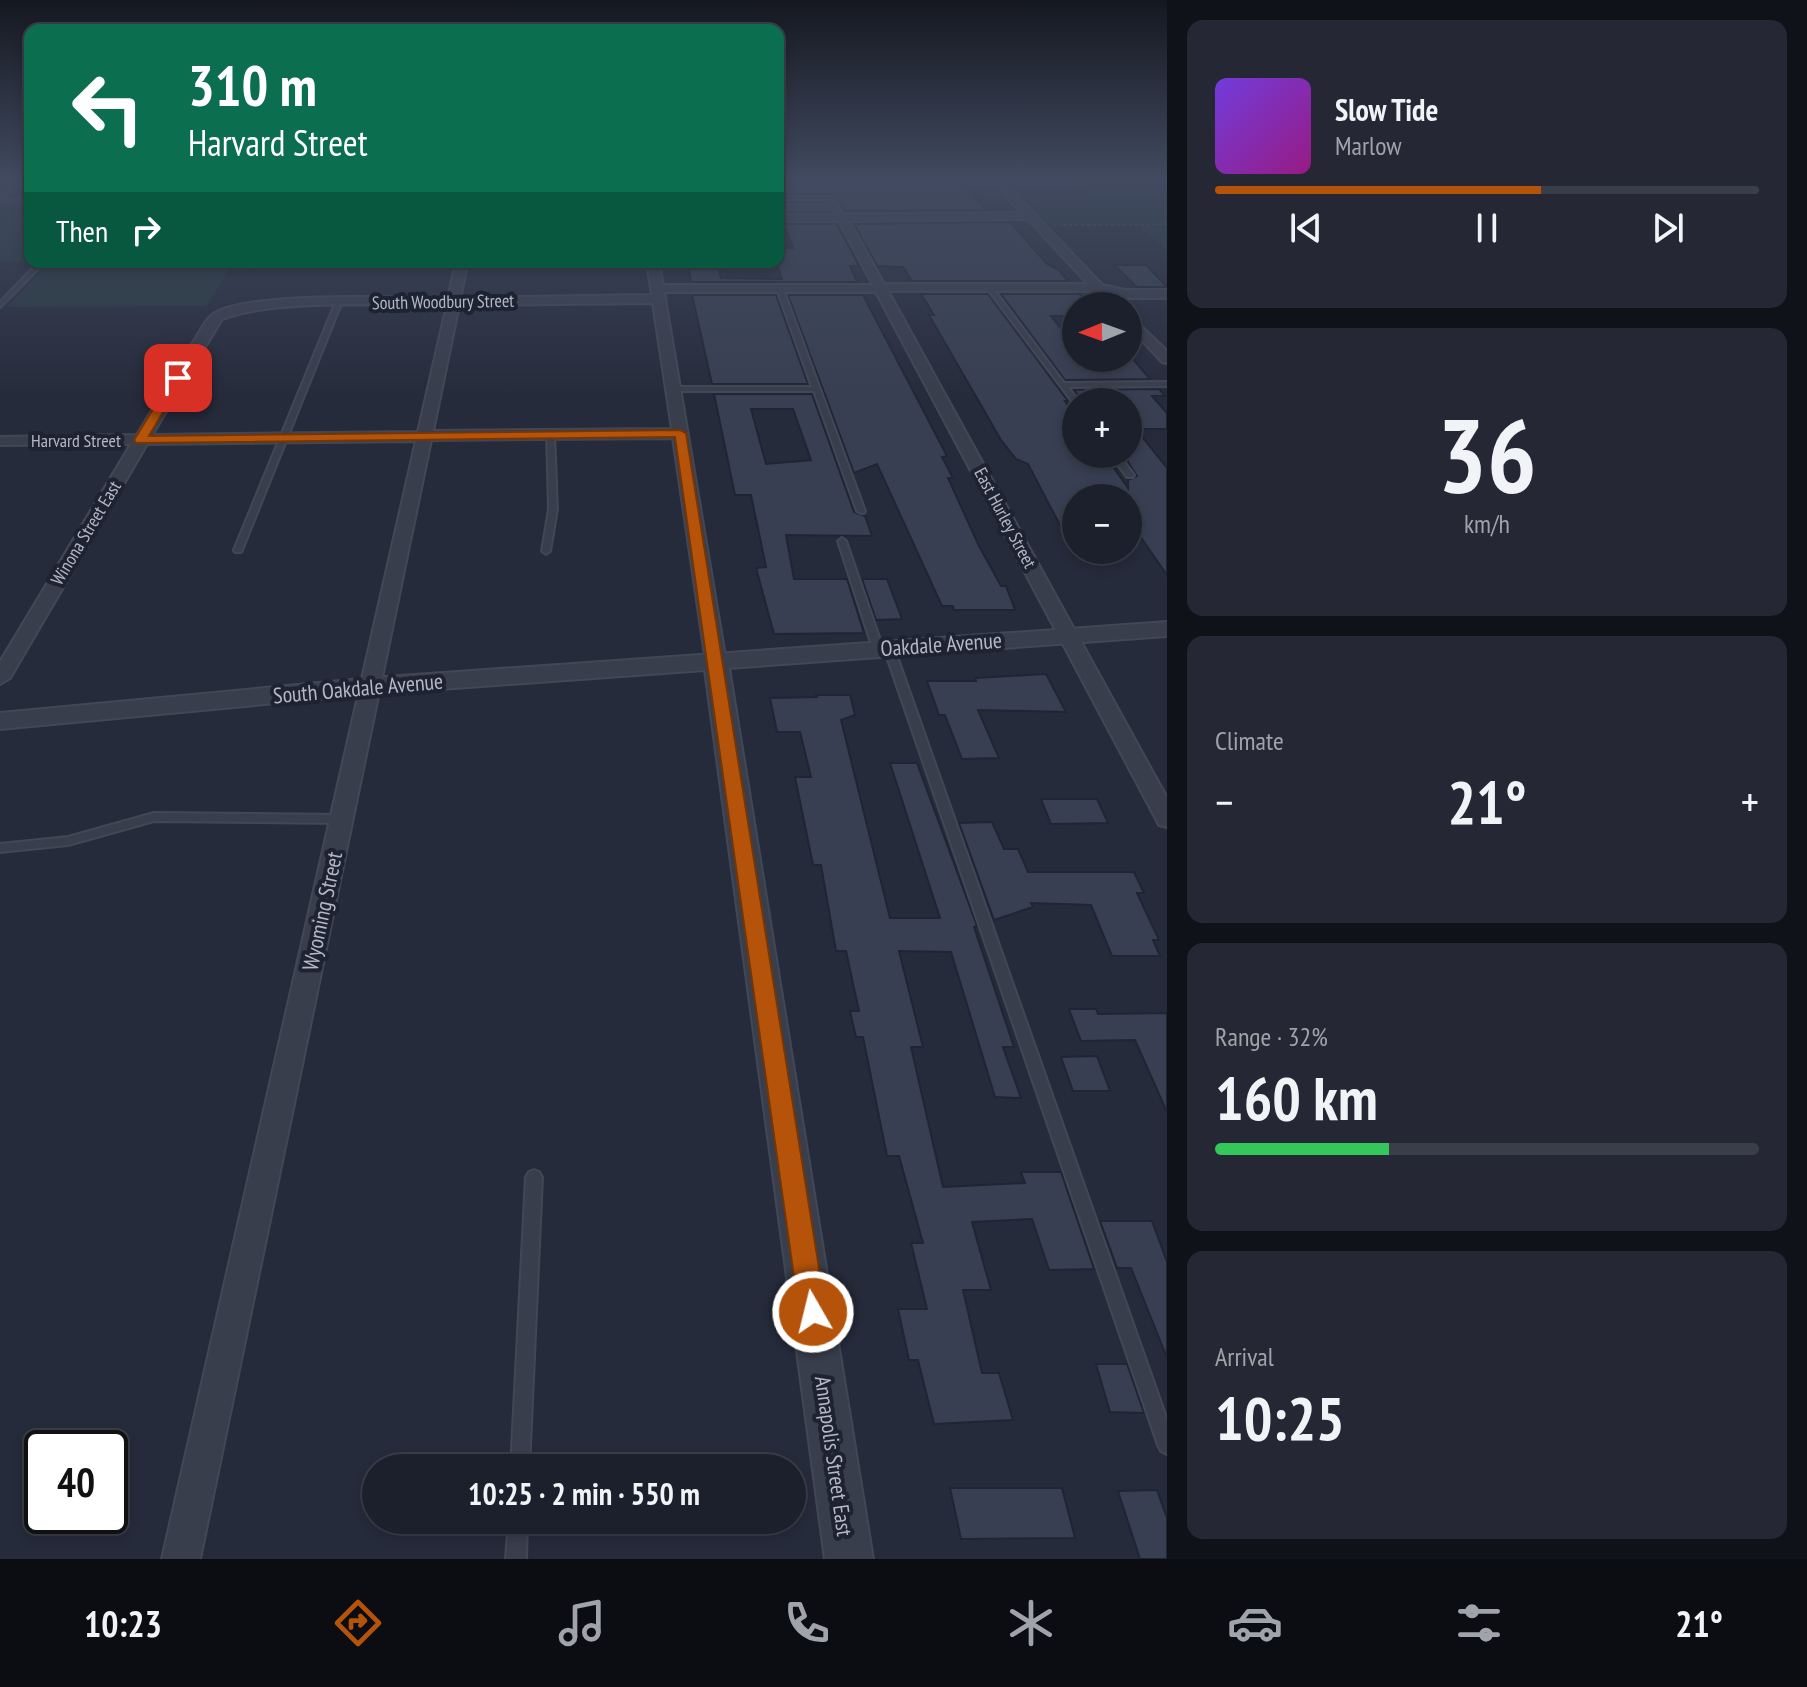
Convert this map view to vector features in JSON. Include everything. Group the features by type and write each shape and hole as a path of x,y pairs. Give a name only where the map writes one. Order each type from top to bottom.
{"street":[{"name":"East Hurley Street","path":"861,252 1167,819"},
{"path":"1064,252 1103,292"},
{"name":"Wyoming Street","path":"181,1559 461,268"},
{"name":"Annapolis Street East","path":"654,268 716,662 849,1559"},
{"name":"South Woodbury Street","path":"229,312 295,303 454,302 780,289 1098,287 1125,294 1167,294"},
{"name":"Winona Street East","path":"0,678 209,326 218,316 229,312"},
{"path":"1142,333 1167,359"},
{"name":"Harvard Street","path":"0,441 680,433"},
{"name":"Oakdale Avenue","path":"716,662 1167,629"},
{"name":"South Oakdale Avenue","path":"0,721 372,686 716,662"}],"lane":[{"path":"0,305 36,268"},
{"path":"989,287 1064,388"},
{"path":"780,289 861,511"},
{"path":"238,550 338,304"},
{"path":"1062,385 1167,384"},
{"path":"673,389 817,389"},
{"path":"546,551 553,509 550,434"},
{"path":"1125,468 1130,475"},
{"path":"842,541 884,648 1167,1445"},
{"path":"0,848 68,841 154,817 342,819"},
{"path":"521,1454 534,1177"},
{"path":"516,1559 517,1534"}],"shaded area":[{"path":"0,252 24,252 24,261 0,262"},
{"path":"44,268 229,268 206,306 7,307"}],"building":[{"path":"784,252 852,252 859,266 850,266 857,282 691,282 689,269 719,269 721,278 782,279 778,268 784,268"},
{"path":"869,252 1036,252 1068,281 912,281 903,267 877,266"},
{"path":"1114,265 1146,265 1167,287 1137,287"},
{"path":"921,294 988,294 1062,393 1062,468 1114,468 1125,484 1062,484 1062,529 1028,464 1016,459 1001,440 929,315 934,315"},
{"path":"1001,294 1062,294 1062,316 1051,316 1062,330 1062,372 1142,370 1150,379 1065,380"},
{"path":"692,295 776,295 808,384 712,384"},
{"path":"788,295 863,295 947,456 942,457 953,478 948,478 979,546 1001,586 1006,586 1015,610 954,610 953,606 942,606 877,464 854,473"},
{"path":"1142,389 1159,389 1165,396 1152,396 1167,413 1167,429 1142,429"},
{"path":"714,394 812,394 854,512 865,516 872,536 786,535 794,579 847,579 864,633 774,634 756,568 766,567 751,495 735,495","holes":["751,409 793,409 811,460 766,464"]},
{"path":"1142,437 1167,468 1167,575 1142,539 1142,484 1128,484 1128,480 1137,476 1132,468 1142,468"},
{"path":"862,579 887,579 902,619 876,620"},
{"path":"1046,674 1066,712 978,710 999,758 962,759 945,715 939,715 927,681 976,681 975,678"},
{"path":"850,695 855,715 841,720 890,918 940,918 890,763 917,763 977,926 974,927 1014,1047 1003,1047 1021,1098 995,1097 951,952 899,951 923,1047 911,1047 943,1187 1025,1183 1021,1172 1061,1172 1094,1269 1049,1270 1032,1219 972,1222 991,1290 963,1290 982,1373 999,1373 1013,1420 934,1424 918,1360 909,1360 898,1309 927,1309 911,1243 923,1243 899,1156 887,1156 863,1037 856,1037 850,1011 859,1011 846,951 836,951 821,865 813,865 795,777 811,777 800,732 777,732 770,698"},
{"path":"1041,799 1097,799 1108,823 1051,824"},
{"path":"992,822 1004,849 1018,849 1028,872 1134,872 1144,893 1137,893 1159,940 1153,940 1160,956 1112,956 1091,905 1031,903 1033,907 994,920 959,823"},
{"path":"1069,1009 1096,1009 1098,1014 1167,1013 1167,1112 1135,1040 1081,1041"},
{"path":"1097,1056 1110,1091 1073,1091 1061,1057"},
{"path":"1100,1221 1152,1221 1167,1262 1167,1358 1131,1268 1117,1268"},
{"path":"1096,1364 1127,1364 1144,1413 1110,1412"},
{"path":"950,1488 1062,1488 1075,1538 961,1539"},
{"path":"1157,1490 1167,1518 1167,1559 1140,1559 1118,1491"}],"route":[{"path":"178,378 141,440 680,433 813,1312"}]}
